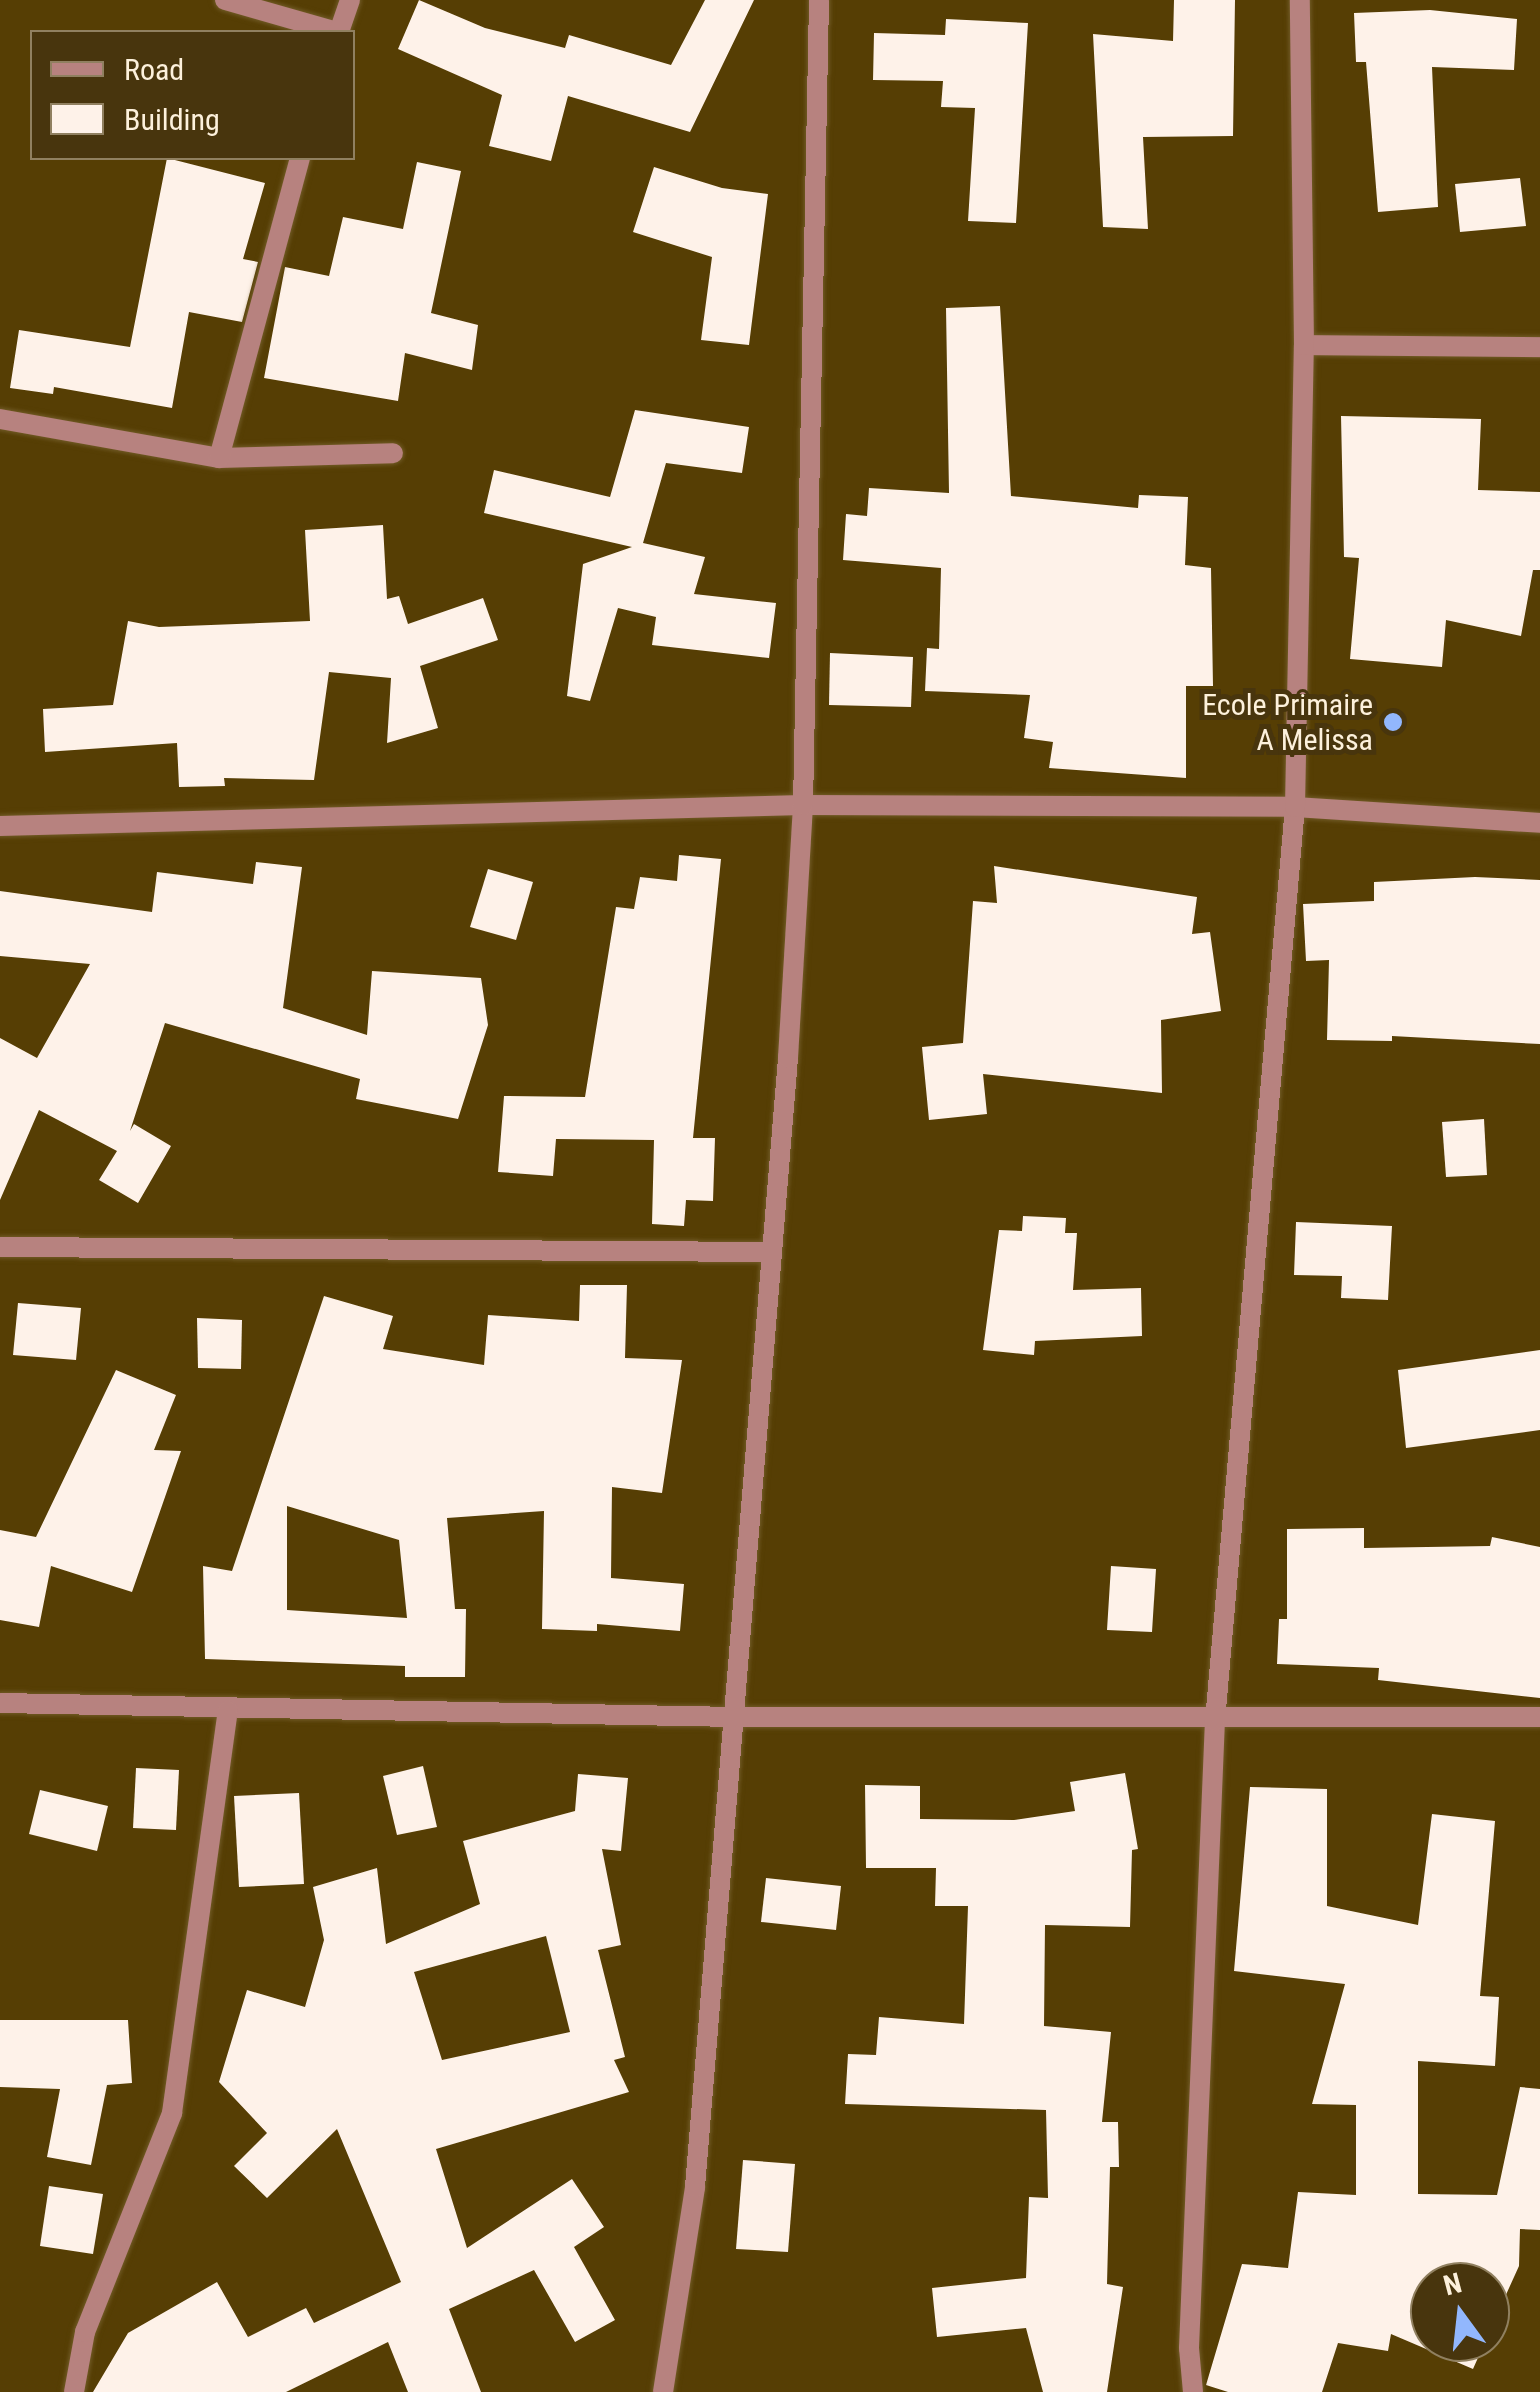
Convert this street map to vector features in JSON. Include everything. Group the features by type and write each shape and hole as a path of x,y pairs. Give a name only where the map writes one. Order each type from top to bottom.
{"street":[{"path":"225,0 331,30"},
{"path":"339,30 350,0"},
{"path":"663,2392 695,2187 737,1717 803,806 818,0"},
{"path":"1193,2392 1189,2348 1215,1721 1294,807 1304,345 1300,0"},
{"path":"219,458 299,160"},
{"path":"1304,345 1540,347"},
{"path":"0,419 219,458 393,453"},
{"path":"0,826 803,806 1294,807 1540,823"},
{"path":"0,1247 772,1252"},
{"path":"0,1703 737,1717 1215,1721 1540,1717"},
{"path":"74,2392 84,2332 172,2113 228,1710"}],"building":[{"path":"419,0 485,28 565,48 569,35 671,65 705,0 754,0 690,132 568,96 551,161 489,146 502,95 398,49"},
{"path":"1174,0 1235,0 1233,136 1143,137 1148,229 1103,227 1093,34 1173,41"},
{"path":"1430,10 1517,19 1514,70 1432,67 1438,207 1378,212 1366,62 1356,62 1354,13"},
{"path":"946,19 1028,23 1016,223 968,221 975,108 941,107 943,81 873,80 874,33 945,35"},
{"path":"167,160 265,183 243,259 258,262 242,322 189,312 172,408 54,387 53,394 10,388 19,330 130,347"},
{"path":"417,162 461,171 431,313 478,325 472,370 405,353 398,401 264,378 285,267 329,276 343,217 403,229"},
{"path":"654,167 722,188 768,194 749,345 701,340 712,257 633,232"},
{"path":"1520,178 1526,226 1460,232 1455,184"},
{"path":"1000,306 1011,496 1138,508 1139,495 1188,497 1185,565 1211,568 1213,686 1186,686 1186,778 1049,768 1053,742 1024,738 1030,695 925,691 927,648 939,649 941,568 843,560 846,514 867,516 869,488 949,493 946,308"},
{"path":"635,410 749,427 742,473 666,463 643,543 705,557 694,594 776,603 769,658 652,645 656,617 618,608 590,701 567,696 583,564 632,547 484,513 494,470 610,497"},
{"path":"1341,416 1481,419 1478,490 1540,492 1540,570 1533,570 1521,636 1446,620 1442,667 1350,659 1359,558 1344,557"},
{"path":"383,525 387,599 399,596 408,624 483,598 498,640 420,666 438,728 387,743 391,678 329,672 314,780 224,778 225,786 179,787 177,743 45,752 43,709 113,705 128,621 159,627 310,621 305,530"},
{"path":"830,653 913,657 911,707 829,705"},
{"path":"679,855 721,859 693,1138 715,1138 713,1201 686,1200 684,1226 652,1224 654,1140 556,1139 553,1176 498,1172 504,1096 585,1097 616,907 634,909 640,877 677,881"},
{"path":"256,862 302,867 283,1008 367,1035 372,971 481,978 488,1025 458,1119 356,1099 360,1079 165,1023 130,1131 134,1124 171,1146 138,1203 99,1180 117,1151 39,1110 0,1200 0,1038 37,1058 90,964 0,956 0,891 152,912 157,872 253,884"},
{"path":"994,866 1197,897 1192,934 1210,932 1221,1011 1161,1020 1162,1093 983,1074 987,1114 929,1120 922,1047 963,1043 973,901 997,903"},
{"path":"488,869 533,882 516,940 470,927"},
{"path":"1475,877 1540,880 1540,1044 1392,1036 1392,1041 1327,1040 1329,960 1306,961 1303,904 1374,901 1374,882"},
{"path":"1484,1119 1487,1175 1446,1177 1442,1122"},
{"path":"1023,1216 1066,1218 1065,1233 1077,1233 1073,1290 1141,1288 1142,1336 1035,1341 1034,1355 983,1350 999,1230 1022,1231"},
{"path":"1296,1222 1392,1226 1388,1300 1341,1298 1342,1276 1294,1275"},
{"path":"580,1285 627,1285 625,1358 682,1360 662,1493 612,1487 611,1578 684,1584 680,1631 597,1624 597,1631 542,1629 544,1511 447,1518 455,1609 466,1609 465,1677 405,1677 405,1666 205,1659 203,1566 232,1571 324,1296 393,1316 383,1349 484,1365 488,1315 579,1321","holes":["287,1506 399,1540 407,1618 287,1610"]},
{"path":"18,1303 81,1308 76,1360 13,1355"},
{"path":"197,1318 242,1320 241,1369 198,1368"},
{"path":"1540,1350 1540,1430 1406,1448 1398,1370"},
{"path":"116,1370 176,1395 154,1450 181,1451 132,1592 51,1566 39,1627 0,1620 0,1530 36,1537"},
{"path":"1364,1528 1364,1548 1490,1546 1492,1537 1540,1547 1540,1698 1378,1680 1379,1668 1277,1664 1279,1619 1287,1619 1287,1529"},
{"path":"1111,1566 1156,1569 1152,1632 1107,1630"},
{"path":"423,1766 437,1827 397,1835 383,1776"},
{"path":"136,1768 179,1770 176,1830 133,1828"},
{"path":"1125,1773 1138,1849 1132,1850 1130,1927 1045,1925 1044,2026 1111,2032 1102,2122 1118,2122 1119,2167 1110,2167 1107,2284 1123,2287 1107,2392 1043,2392 1026,2328 937,2337 932,2288 1026,2278 1029,2197 1048,2198 1046,2110 845,2104 848,2054 876,2055 879,2017 964,2024 968,1906 935,1906 936,1868 866,1868 865,1785 920,1786 920,1819 1014,1820 1075,1811 1070,1782"},
{"path":"578,1774 628,1778 621,1851 602,1849 621,1945 598,1950 625,2057 614,2060 629,2092 436,2149 467,2248 572,2179 604,2227 574,2247 615,2320 575,2342 534,2270 449,2309 481,2392 408,2392 388,2342 286,2392 93,2392 128,2333 217,2282 248,2337 306,2308 314,2323 401,2282 337,2129 267,2198 234,2166 267,2133 219,2082 247,1990 305,2007 324,1940 313,1887 377,1868 386,1944 480,1904 463,1841 575,1811","holes":["546,1936 570,2032 442,2060 414,1972"]},
{"path":"1250,1787 1327,1789 1327,1906 1418,1925 1432,1814 1495,1821 1480,1996 1499,1997 1495,2066 1418,2061 1418,2194 1497,2195 1520,2087 1540,2089 1540,2230 1520,2229 1519,2266 1510,2286 1510,2262 1410,2262 1410,2342 1391,2334 1388,2351 1338,2343 1322,2392 1228,2392 1206,2385 1242,2264 1288,2268 1298,2192 1356,2195 1356,2105 1312,2104 1345,1984 1234,1971"},
{"path":"40,1790 108,1806 97,1851 29,1834"},
{"path":"299,1793 304,1884 239,1887 234,1796"},
{"path":"766,1878 841,1886 836,1930 761,1922"},
{"path":"0,2020 128,2020 132,2083 107,2085 91,2165 47,2157 60,2089 0,2087"},
{"path":"743,2160 795,2164 788,2252 736,2249"},
{"path":"49,2186 103,2194 93,2254 40,2246"},
{"path":"1457,2362 1476,2362 1473,2369"}],"place":[{"name":"Ecole Primaire A Melissa","path":"1393,722"}]}
